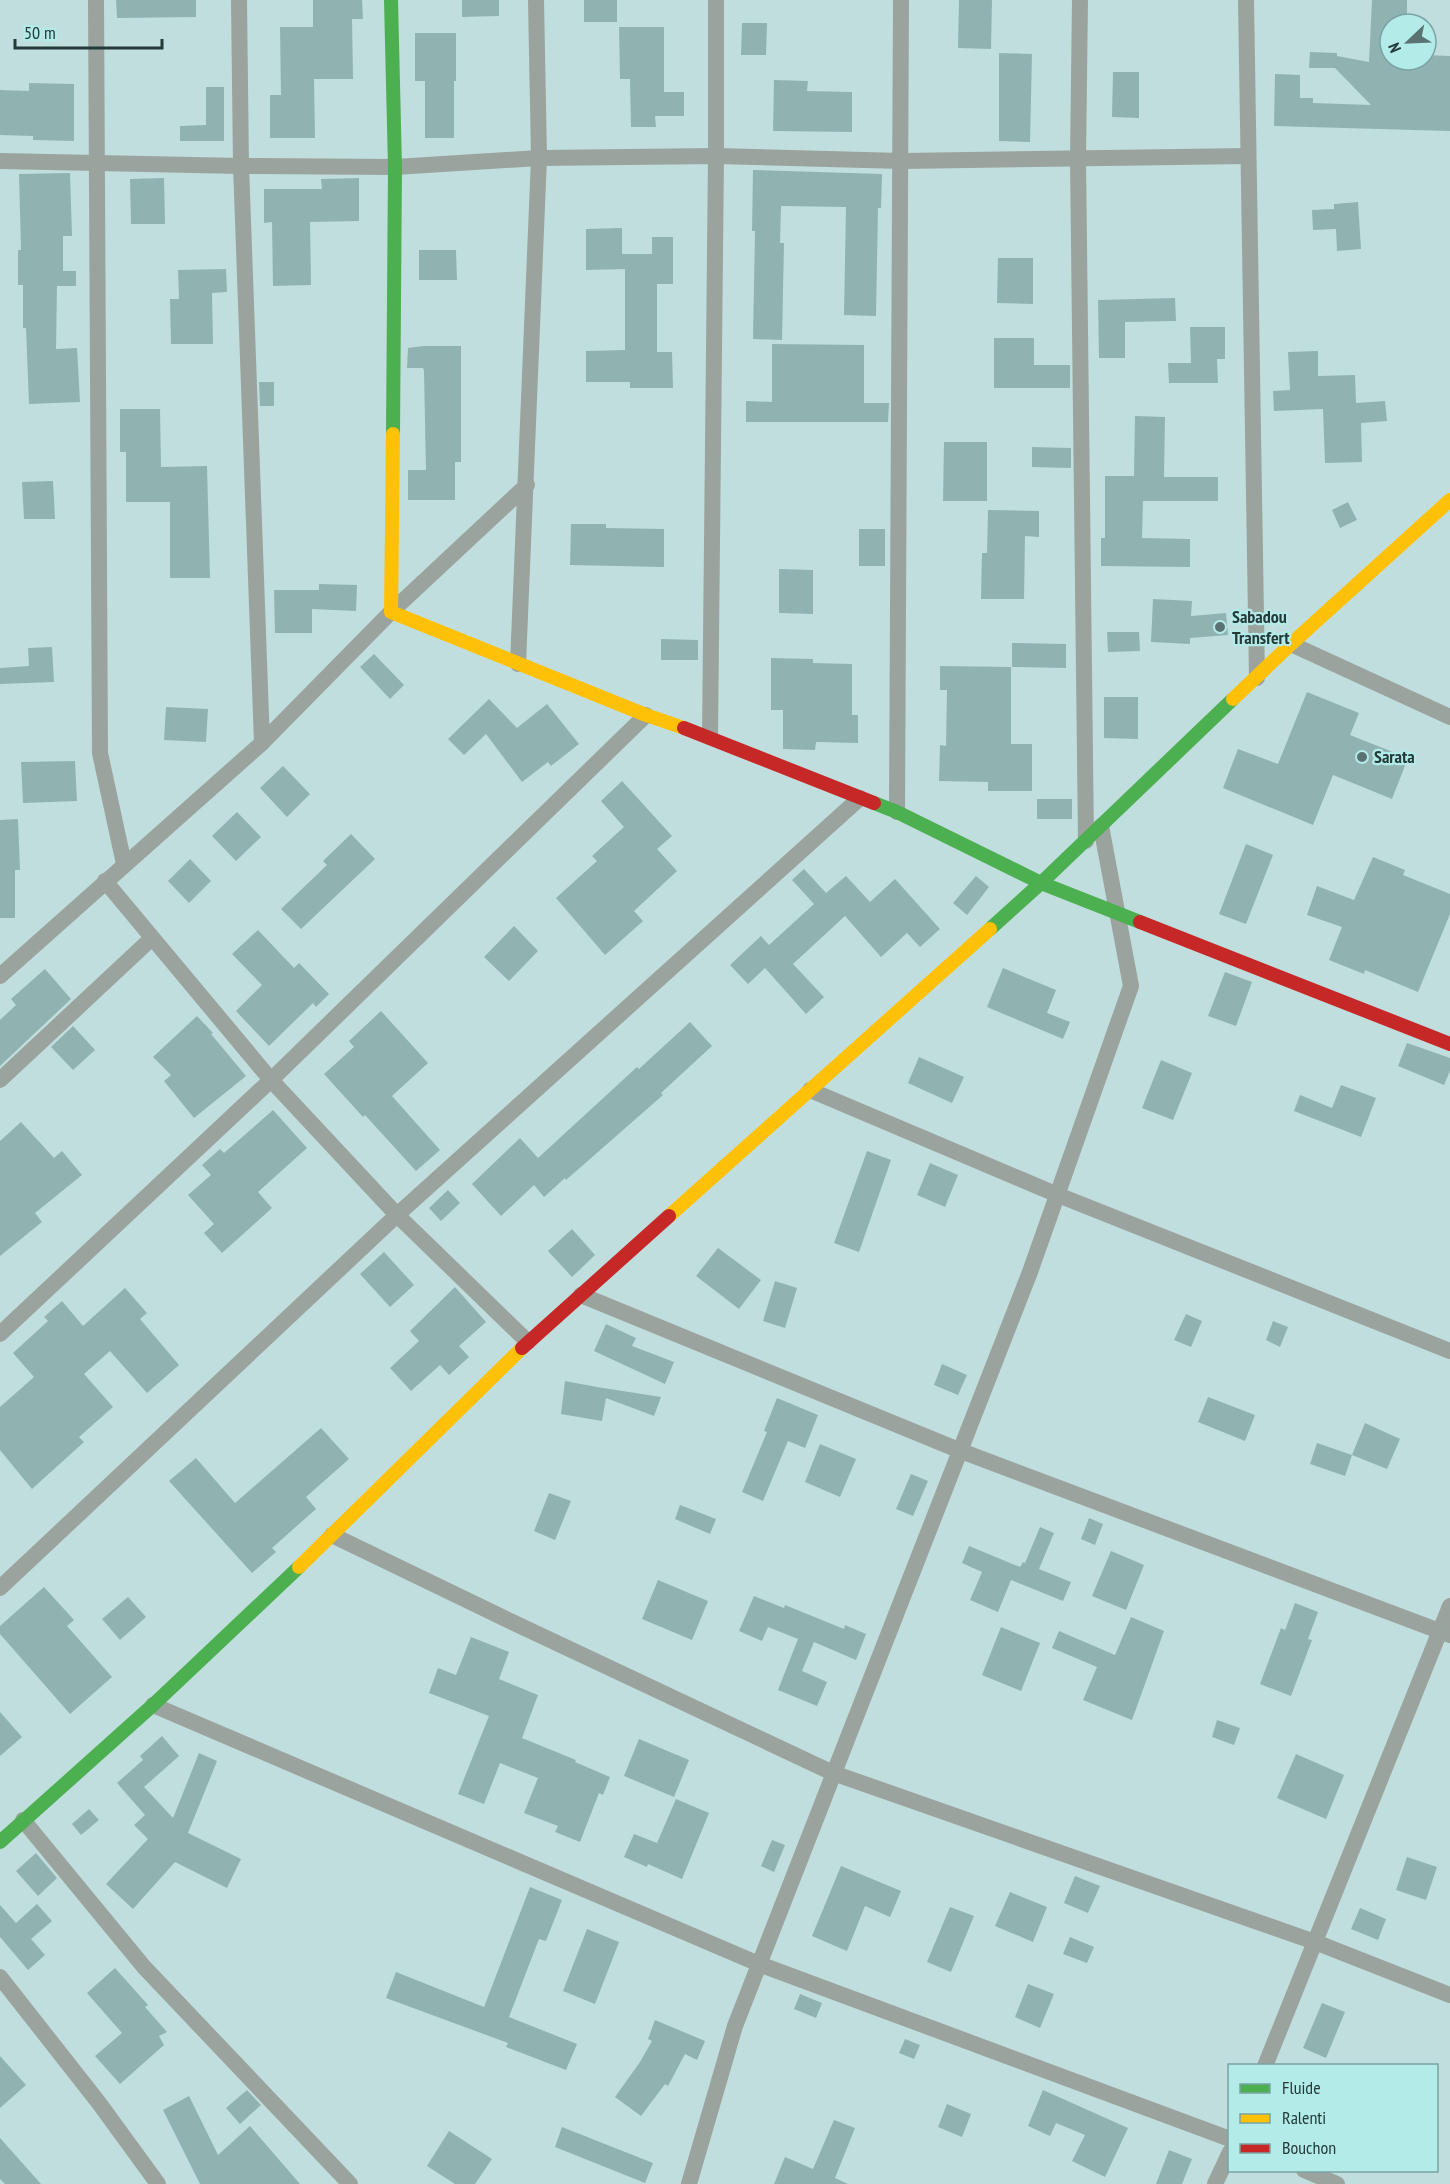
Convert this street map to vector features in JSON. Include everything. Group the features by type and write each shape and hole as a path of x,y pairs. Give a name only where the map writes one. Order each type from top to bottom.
{"street":[{"path":"96,0 100,753 123,864"},
{"path":"239,0 241,166 262,742"},
{"path":"391,0 395,167 391,612"},
{"path":"518,664 539,158 536,0"},
{"path":"710,737 716,0"},
{"path":"897,812 901,0"},
{"path":"1080,0 1078,159 1086,841"},
{"path":"1246,0 1257,678"},
{"path":"0,161 395,167 539,158 716,156 902,161 1248,156"},
{"path":"0,976 262,742 391,612 527,485"},
{"path":"0,1842 153,1705 332,1536 528,1342 1041,883 1291,645 1450,500"},
{"path":"391,612 646,715 710,737 897,812 1041,883 1450,1044"},
{"path":"1291,645 1450,717"},
{"path":"0,1334 271,1080 646,715"},
{"path":"0,1588 397,1215 860,798"},
{"path":"689,2184 735,2026 1030,1272 1131,986 1101,826"},
{"path":"105,881 271,1080 397,1215 528,1342"},
{"path":"0,1080 152,938"},
{"path":"810,1090 1058,1195 1450,1351"},
{"path":"581,1295 961,1451 1445,1633"},
{"path":"332,1536 833,1773 1315,1942 1450,1995"},
{"path":"1266,2064 1445,1633 1450,1606"},
{"path":"153,1705 759,1964 1228,2138"},
{"path":"23,1820 144,1967 350,2184"},
{"path":"0,1977 99,2103 158,2184"},
{"path":"1215,2184 1228,2156"},
{"path":"1309,2172 1337,2184"}],"building":[{"path":"116,0 196,0 196,17 117,18"},
{"path":"313,0 362,0 363,19 352,19 353,79 314,79 315,138 270,138 270,95 281,95 280,27 313,27"},
{"path":"462,0 499,0 499,16 462,17"},
{"path":"584,0 617,0 617,22 584,22"},
{"path":"959,0 992,0 991,49 958,48"},
{"path":"1372,0 1407,0 1407,12 1378,12 1378,72 1438,72 1438,56 1450,56 1450,131 1274,126 1275,74 1300,75 1300,98 1313,98 1313,103 1371,105 1335,68 1309,68 1310,52 1337,53 1337,56 1369,62"},
{"path":"742,23 767,23 766,55 741,55"},
{"path":"619,27 664,27 664,92 684,92 684,116 655,116 656,127 631,127 630,79 620,79"},
{"path":"415,33 456,33 454,138 425,138 425,81 415,81"},
{"path":"999,53 1032,54 1030,142 999,141"},
{"path":"1113,72 1139,72 1139,118 1112,117"},
{"path":"774,80 808,81 807,91 852,92 852,132 773,131"},
{"path":"29,83 74,84 74,141 33,140 33,136 0,135 0,90 29,91"},
{"path":"206,87 224,87 224,141 180,141 180,126 206,125"},
{"path":"753,170 882,174 881,208 878,208 876,316 844,315 846,207 781,206 780,243 784,243 782,340 753,339 755,231 752,231"},
{"path":"70,173 72,236 63,236 63,271 76,271 76,286 57,286 56,349 77,348 80,402 29,404 26,328 23,328 23,285 18,285 18,250 21,250 19,174"},
{"path":"164,178 165,224 131,224 130,179"},
{"path":"359,178 359,221 310,222 311,285 273,286 272,222 264,223 264,189 322,189 321,179"},
{"path":"1358,202 1361,249 1337,251 1336,229 1313,230 1312,210 1334,209 1334,204"},
{"path":"622,228 622,254 652,254 652,237 673,237 673,284 657,284 657,352 672,352 673,388 630,388 630,382 586,382 586,351 625,350 625,269 586,270 586,229"},
{"path":"419,250 456,250 457,280 419,280"},
{"path":"998,258 1033,258 1033,304 997,303"},
{"path":"226,269 227,292 212,293 213,344 171,344 170,299 179,299 178,270"},
{"path":"1175,298 1176,321 1125,322 1125,358 1099,358 1098,300"},
{"path":"1190,327 1225,327 1225,359 1217,359 1218,383 1169,383 1168,363 1191,363"},
{"path":"994,338 1034,338 1034,365 1070,365 1070,388 994,388"},
{"path":"772,344 864,345 864,403 889,403 888,422 746,422 746,401 772,402"},
{"path":"461,346 461,462 455,462 455,500 408,500 408,470 426,470 424,371 423,368 407,368 408,348"},
{"path":"1318,351 1318,376 1355,375 1356,403 1385,401 1387,421 1361,423 1362,462 1325,463 1323,409 1274,411 1273,391 1290,390 1288,352"},
{"path":"259,382 274,382 274,406 260,406"},
{"path":"120,409 160,409 161,467 207,466 210,578 170,578 170,502 126,502 126,452 120,452"},
{"path":"1135,416 1165,417 1164,477 1218,477 1218,501 1143,501 1142,538 1190,539 1190,567 1101,566 1101,538 1105,538 1105,476 1134,476"},
{"path":"944,442 987,442 987,501 943,501"},
{"path":"1032,447 1071,448 1071,468 1032,467"},
{"path":"53,481 55,519 24,519 22,482"},
{"path":"1348,502 1357,520 1340,528 1332,510"},
{"path":"988,510 1039,511 1039,537 1025,536 1024,599 981,599 982,553 987,553"},
{"path":"571,524 606,524 606,528 664,529 664,567 570,565"},
{"path":"859,529 885,529 885,566 859,566"},
{"path":"779,569 813,570 813,614 779,613"},
{"path":"319,584 357,585 356,611 312,609 312,633 275,633 274,590 319,590"},
{"path":"1153,599 1192,601 1191,616 1226,613 1228,635 1190,638 1190,644 1151,642"},
{"path":"1107,632 1139,632 1140,651 1108,652"},
{"path":"661,639 698,640 698,660 661,660"},
{"path":"1012,643 1066,644 1066,668 1012,667"},
{"path":"52,647 54,682 0,684 0,668 29,666 28,648"},
{"path":"374,654 404,685 390,699 360,667"},
{"path":"771,658 813,659 813,663 852,664 852,715 858,715 858,743 816,742 815,750 783,749 783,710 771,710"},
{"path":"940,666 1011,667 1011,744 1032,744 1032,791 988,791 988,782 939,781 940,745 946,746 947,690 940,690"},
{"path":"1307,692 1359,713 1350,735 1408,758 1392,799 1333,775 1313,825 1223,788 1238,749 1278,764"},
{"path":"1104,697 1138,697 1138,739 1104,738"},
{"path":"489,699 517,728 547,704 579,744 551,766 548,762 522,782 486,734 464,755 448,739"},
{"path":"166,707 208,709 206,742 164,740"},
{"path":"75,761 77,801 23,803 21,762"},
{"path":"283,766 310,794 287,817 260,788"},
{"path":"622,781 672,836 657,849 677,871 634,911 643,921 605,955 556,898 597,861 592,856 624,827 601,801"},
{"path":"1037,799 1072,799 1072,819 1037,819"},
{"path":"237,812 261,837 236,861 212,836"},
{"path":"18,819 20,870 15,870 15,918 0,918 0,820"},
{"path":"351,834 375,859 301,929 281,909 327,865 323,861"},
{"path":"1246,844 1273,855 1246,924 1219,914"},
{"path":"1373,857 1405,870 1403,875 1450,894 1450,914 1418,992 1365,970 1364,974 1329,960 1342,927 1307,915 1317,886 1354,900"},
{"path":"190,859 211,881 189,903 168,881"},
{"path":"804,869 826,893 846,876 870,902 895,879 940,929 920,947 907,933 881,957 845,916 793,964 824,997 806,1014 765,968 748,984 730,965 761,936 769,945 814,904 792,880"},
{"path":"976,876 989,887 967,915 953,903"},
{"path":"514,926 538,951 509,981 484,957"},
{"path":"258,930 294,968 299,963 329,994 316,1007 313,1003 269,1046 236,1011 262,985 232,954"},
{"path":"1003,968 1056,990 1047,1013 1070,1022 1063,1039 987,1007"},
{"path":"45,969 71,999 0,1066 0,1020 16,1005 11,999"},
{"path":"1225,972 1252,982 1236,1026 1208,1016"},
{"path":"381,1011 428,1063 392,1096 440,1150 416,1171 324,1074 354,1047 349,1041"},
{"path":"197,1016 246,1076 194,1118 164,1081 171,1075 153,1057"},
{"path":"690,1022 712,1046 661,1093 663,1095 544,1197 534,1185 501,1216 472,1184 520,1138 538,1158 637,1067 639,1069"},
{"path":"73,1026 95,1050 73,1070 51,1047"},
{"path":"1407,1043 1450,1058 1450,1071 1444,1085 1398,1066"},
{"path":"919,1057 964,1077 952,1103 908,1083"},
{"path":"1161,1060 1192,1073 1173,1120 1142,1108"},
{"path":"1341,1085 1376,1098 1361,1137 1294,1111 1300,1095 1332,1108"},
{"path":"273,1110 307,1148 258,1192 272,1208 222,1253 204,1233 214,1224 188,1195 211,1175 202,1165 220,1149 224,1153"},
{"path":"21,1122 54,1158 62,1151 82,1175 35,1213 42,1222 0,1256 0,1141"},
{"path":"867,1151 891,1160 859,1252 834,1243"},
{"path":"930,1163 958,1175 945,1207 917,1195"},
{"path":"448,1190 460,1203 441,1221 429,1208"},
{"path":"572,1229 595,1255 572,1277 548,1251"},
{"path":"718,1248 761,1280 739,1309 696,1276"},
{"path":"384,1252 414,1285 390,1307 360,1274"},
{"path":"775,1281 797,1288 785,1328 763,1321"},
{"path":"455,1287 486,1322 459,1346 469,1357 449,1375 440,1365 411,1391 390,1368 419,1341 410,1331"},
{"path":"125,1288 147,1313 140,1319 179,1365 147,1393 110,1351 84,1374 113,1407 79,1437 84,1442 32,1489 0,1450 0,1407 34,1377 13,1353 48,1321 44,1317 62,1301 83,1326"},
{"path":"1186,1314 1202,1321 1191,1347 1174,1340"},
{"path":"1273,1321 1288,1327 1280,1347 1266,1340"},
{"path":"606,1324 636,1338 632,1346 674,1362 665,1384 594,1351"},
{"path":"942,1364 967,1375 958,1395 934,1385"},
{"path":"565,1381 661,1397 654,1416 606,1398 602,1421 561,1414"},
{"path":"1208,1397 1255,1415 1245,1441 1198,1422"},
{"path":"777,1398 818,1415 805,1448 788,1441 763,1501 742,1492 767,1432 764,1431"},
{"path":"1365,1423 1400,1439 1387,1469 1352,1455"},
{"path":"321,1428 349,1459 306,1497 316,1509 272,1548 276,1552 252,1573 169,1481 196,1458 235,1503"},
{"path":"1317,1443 1352,1455 1345,1476 1310,1464"},
{"path":"820,1444 856,1459 840,1497 805,1482"},
{"path":"911,1474 928,1481 913,1516 896,1509"},
{"path":"549,1493 571,1501 555,1540 534,1531"},
{"path":"680,1505 716,1519 710,1534 675,1519"},
{"path":"1089,1518 1103,1524 1095,1545 1081,1539"},
{"path":"1040,1527 1054,1533 1039,1569 1071,1582 1063,1601 1011,1580 998,1612 970,1600 982,1572 962,1563 969,1546 1020,1567 1023,1562 1025,1563"},
{"path":"1111,1551 1144,1565 1126,1610 1092,1596"},
{"path":"658,1580 708,1601 692,1640 642,1619"},
{"path":"44,1587 74,1620 67,1626 112,1677 70,1714 0,1634 0,1626"},
{"path":"754,1596 784,1608 785,1605 844,1629 845,1625 866,1634 856,1660 814,1642 802,1671 827,1682 817,1706 778,1690 798,1639 768,1627 762,1641 739,1631"},
{"path":"128,1597 146,1617 120,1640 102,1619"},
{"path":"1295,1603 1318,1612 1308,1639 1312,1640 1291,1696 1260,1684 1281,1628 1285,1630"},
{"path":"1131,1617 1164,1631 1132,1720 1083,1700 1097,1667 1052,1648 1059,1631 1115,1655"},
{"path":"1001,1627 1040,1643 1021,1691 982,1675"},
{"path":"471,1637 509,1652 499,1679 538,1695 522,1738 610,1777 603,1795 599,1793 580,1842 555,1832 558,1826 524,1813 538,1778 500,1763 484,1804 458,1794 489,1716 429,1693 438,1668 456,1675"},
{"path":"0,1712 22,1737 0,1756"},
{"path":"1217,1720 1240,1728 1234,1745 1212,1737"},
{"path":"162,1736 179,1756 144,1787 173,1818 199,1753 217,1761 188,1833 241,1859 227,1888 175,1862 133,1909 106,1884 148,1839 134,1825 145,1815 117,1783 143,1760 140,1756"},
{"path":"639,1739 689,1760 674,1797 624,1776"},
{"path":"1296,1754 1344,1775 1326,1819 1277,1798"},
{"path":"676,1799 709,1813 682,1879 648,1864 647,1867 624,1857 634,1834 657,1843"},
{"path":"89,1809 99,1820 81,1835 72,1824"},
{"path":"772,1840 785,1845 774,1872 761,1866"},
{"path":"36,1853 57,1878 38,1896 16,1871"},
{"path":"1407,1857 1437,1867 1426,1900 1396,1890"},
{"path":"841,1866 901,1891 890,1917 865,1906 847,1951 812,1936"},
{"path":"1075,1876 1100,1886 1088,1913 1064,1903"},
{"path":"530,1887 562,1900 546,1941 539,1939 509,2017 577,2044 566,2070 506,2047 508,2043 386,1998 396,1972 484,2007"},
{"path":"1010,1892 1047,1907 1033,1942 995,1926"},
{"path":"37,1904 52,1921 31,1939 45,1955 28,1970 0,1937 0,1905 16,1923"},
{"path":"950,1907 974,1916 951,1972 927,1962"},
{"path":"1360,1908 1386,1919 1378,1940 1351,1929"},
{"path":"587,1929 619,1942 595,2004 563,1991"},
{"path":"1070,1937 1094,1947 1087,1963 1063,1954"},
{"path":"115,1968 148,2005 145,2007 167,2032 159,2036 164,2045 120,2084 95,2056 122,2033 87,1993"},
{"path":"1028,1984 1054,1994 1040,2028 1015,2017"},
{"path":"800,1994 822,2003 816,2018 794,2009"},
{"path":"1322,2003 1345,2012 1326,2058 1303,2048"},
{"path":"655,2020 705,2041 697,2060 685,2054 668,2086 665,2084 641,2116 615,2097 652,2041 648,2039"},
{"path":"905,2039 920,2045 914,2059 899,2053"},
{"path":"0,2056 26,2085 0,2108"},
{"path":"247,2090 261,2105 240,2124 226,2108"},
{"path":"1043,2090 1128,2128 1105,2177 1072,2161 1085,2135 1056,2123 1050,2136 1028,2126"},
{"path":"189,2096 218,2155 250,2126 300,2184 200,2184 163,2110"},
{"path":"947,2104 971,2114 962,2137 938,2127"},
{"path":"834,2120 855,2128 835,2178 848,2184 774,2184 785,2157 813,2169"},
{"path":"562,2127 653,2163 645,2183 555,2147"},
{"path":"449,2131 492,2159 475,2184 455,2184 427,2166"},
{"path":"0,2138 41,2184 5,2184 0,2179"},
{"path":"1169,2150 1192,2159 1182,2184 1156,2184"}],"traffic: fast":[{"path":"391,0 395,167 393,434"},
{"path":"990,929 1233,699"},
{"path":"874,803 897,812 1041,883 1140,922"},
{"path":"0,1842 153,1705 299,1567"}],"traffic: slow":[{"path":"393,434 391,612 646,715 684,728"},
{"path":"1233,699 1450,500"},
{"path":"669,1216 990,929"},
{"path":"299,1567 522,1348"}],"traffic: jam":[{"path":"684,728 874,803"},
{"path":"1140,922 1450,1044"},
{"path":"522,1348 669,1216"}],"place":[{"name":"Sabadou Transfert","path":"1220,627"},
{"name":"Sarata","path":"1362,757"}]}
